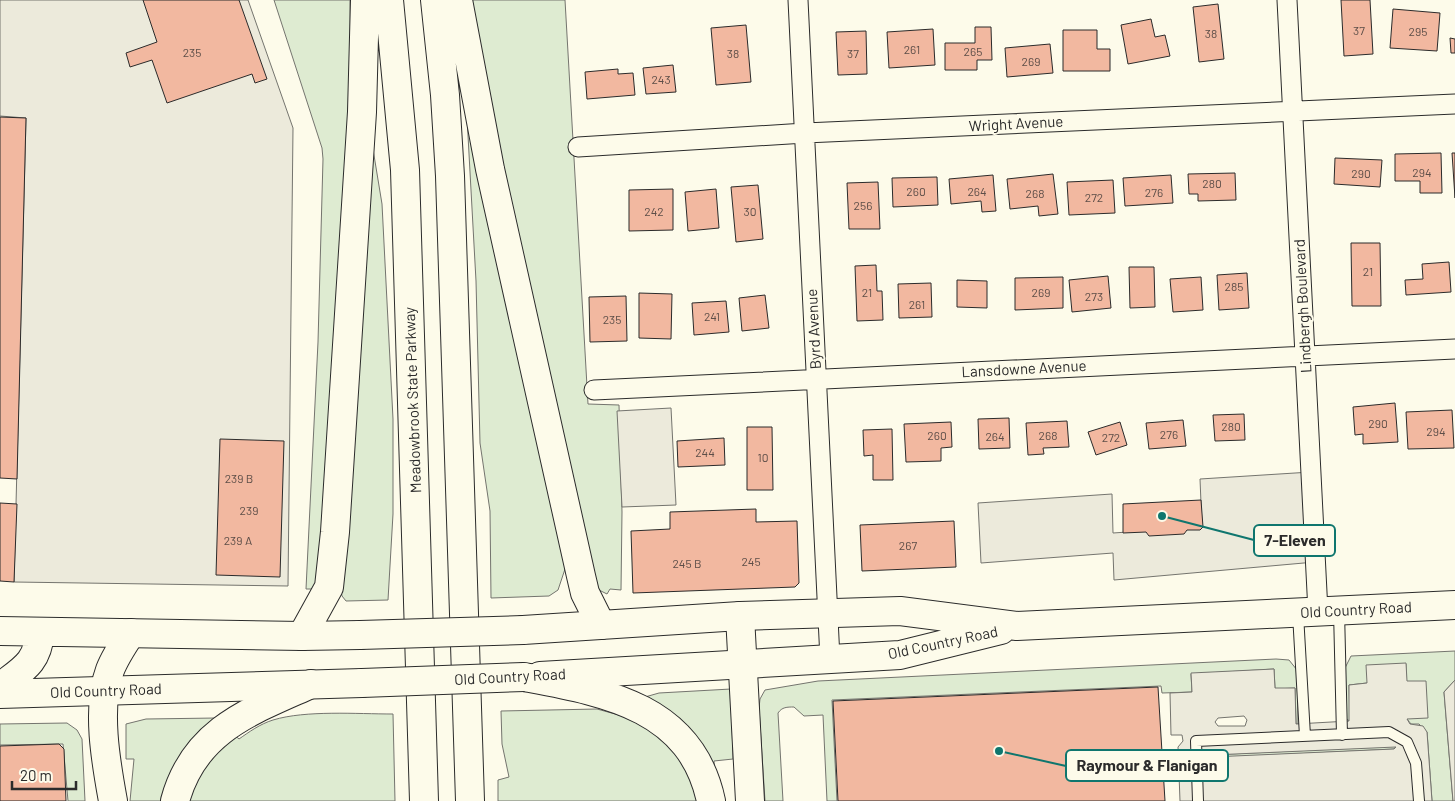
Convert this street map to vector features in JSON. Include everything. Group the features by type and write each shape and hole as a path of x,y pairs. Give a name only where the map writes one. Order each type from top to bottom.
{"main road":[{"path":"302,636 329,587 335,532 362,112 366,0"},
{"name":"Meadowbrook State Parkway","path":"389,0 406,170 424,799"},
{"path":"434,0 444,79 449,159 472,795"},
{"path":"458,0 489,162 582,581 601,625"},
{"name":"Old Country Road","path":"0,631 302,636 523,630 740,616 900,611 1017,626 1455,605"},
{"path":"740,616 750,801"},
{"name":"Old Country Road","path":"0,694 524,677 900,655 1017,626"},
{"path":"0,688 26,668 36,655 40,632"},
{"path":"107,797 105,691 110,671 131,633"},
{"path":"524,677 606,694 632,704 656,718 677,736 695,760 707,784 711,801"},
{"path":"175,801 184,775 192,762 220,731 251,711 311,684"}],"street":[{"name":"Byrd Avenue","path":"798,0 830,659"},
{"name":"Lindbergh Boulevard","path":"1287,0 1318,612"},
{"name":"Wright Avenue","path":"578,147 805,134 1455,104"},
{"name":"Lansdowne Avenue","path":"594,390 1455,349"}],"lane":[{"path":"1318,612 1342,735"},
{"path":"1305,736 1318,612"},
{"path":"1198,801 1196,741 1389,732 1407,742 1416,763 1418,801"}],"green space":[{"path":"274,0 350,0 351,96 323,576 315,589 306,589 318,342 323,159 322,148"},
{"path":"468,0 565,0 588,404 619,405 622,512 621,590 610,589 607,594 599,590 592,579"},
{"path":"465,81 567,563 558,590 549,596 491,598 490,511 480,443 476,281"},
{"path":"371,137 382,204 393,419 393,514 388,600 346,601 342,596 339,581"},
{"path":"1455,651 1455,680 1444,692 1453,801 1432,801 1427,732 1419,724 1411,724 1407,719 1406,664 1367,683 1349,685 1350,721 1346,719 1343,672 1351,656"},
{"path":"1276,659 1289,660 1297,670 1298,724 1296,724 1295,688 1275,689 1274,669 1191,674 1192,692 1162,693 1161,686 832,700 837,801 827,801 823,715 804,716 794,707 785,708 778,713 783,801 765,801 759,708 760,699 765,690 818,681"},
{"path":"731,689 733,759 714,761 715,778 645,697 659,693"},
{"path":"597,709 626,717 632,710 685,759 700,801 498,801 498,780 509,777 502,744 501,711"},
{"path":"332,713 393,714 395,801 183,801 190,781 230,731 239,739 255,728 273,720 286,717"},
{"path":"216,718 190,746 179,766 165,801 130,801 134,759 126,759 126,724 146,719"},
{"path":"67,723 77,730 82,739 85,801 68,801 63,744 0,745 0,724"},
{"path":"1396,746 1394,749 1211,758 1211,768 1208,769 1208,759 1211,755"}],"shaded area":[{"path":"0,0 248,0 293,128 288,586 14,582 26,118 0,116"},
{"path":"671,408 676,505 622,507 617,411"},
{"path":"1311,472 1315,562 1114,580 1113,553 981,563 978,503 1112,494 1113,533 1202,527 1200,479"},
{"path":"1406,663 1407,681 1426,681 1428,718 1407,719 1410,724 1423,726 1427,732 1432,801 1180,801 1178,747 1183,741 1182,735 1171,735 1170,693 1192,692 1191,673 1274,669 1275,688 1295,688 1296,724 1349,721 1349,685 1367,683 1366,665","holes":["1244,716 1247,720 1245,726 1218,726 1215,722 1218,718","1396,747 1394,749 1211,757 1211,768 1208,769 1208,759 1212,755"]},
{"path":"1455,680 1455,801 1453,801 1444,692"}],"building":[{"path":"143,0 239,0 267,79 255,83 252,74 167,103 152,60 130,67 126,53 157,42"},
{"path":"1341,0 1370,0 1373,54 1344,56"},
{"path":"1218,4 1224,59 1199,62 1193,7"},
{"path":"1393,9 1440,13 1437,51 1390,48"},
{"path":"1151,19 1155,37 1165,35 1170,56 1128,64 1121,25"},
{"path":"746,25 751,82 716,85 711,28"},
{"path":"975,27 991,27 992,60 977,60 977,70 945,70 945,43 975,43"},
{"path":"933,29 935,65 889,68 887,32"},
{"path":"1063,30 1097,30 1097,49 1110,49 1110,71 1063,71"},
{"path":"866,31 867,74 838,75 836,32"},
{"path":"1450,38 1455,39 1455,53 1451,53"},
{"path":"1050,44 1053,73 1007,77 1005,48"},
{"path":"673,65 676,92 646,94 643,68"},
{"path":"618,69 618,74 633,73 635,95 587,99 585,72"},
{"path":"0,117 26,118 17,479 0,478"},
{"path":"1441,153 1442,193 1420,193 1420,181 1395,181 1395,154"},
{"path":"1452,153 1455,153 1455,198"},
{"path":"1335,158 1382,160 1380,187 1334,184"},
{"path":"1235,173 1236,200 1198,201 1198,194 1189,194 1188,174"},
{"path":"1053,174 1058,214 1039,216 1038,206 1010,209 1007,179"},
{"path":"993,175 996,211 982,212 981,201 951,204 949,179"},
{"path":"1171,175 1173,203 1125,206 1123,178"},
{"path":"937,177 938,205 893,207 892,178"},
{"path":"1113,180 1115,213 1069,215 1067,182"},
{"path":"878,182 880,229 849,229 847,183"},
{"path":"758,185 763,239 736,242 731,187"},
{"path":"673,189 673,230 629,231 629,190"},
{"path":"716,189 719,228 688,231 685,192"},
{"path":"1351,243 1380,243 1381,306 1352,306"},
{"path":"1449,262 1451,292 1406,295 1405,280 1423,279 1422,264"},
{"path":"876,265 877,291 882,291 883,320 857,321 855,266"},
{"path":"1129,267 1154,267 1155,307 1130,308"},
{"path":"1247,273 1249,308 1219,310 1217,275"},
{"path":"1108,276 1111,308 1072,312 1069,280"},
{"path":"1063,277 1063,308 1015,310 1015,278"},
{"path":"1201,277 1203,310 1173,312 1170,279"},
{"path":"957,280 987,281 987,308 957,307"},
{"path":"931,283 932,317 899,318 898,284"},
{"path":"639,293 672,294 671,339 639,338"},
{"path":"765,295 769,328 742,331 739,298"},
{"path":"626,296 627,341 590,342 589,297"},
{"path":"726,301 729,332 694,335 692,303"},
{"path":"1395,403 1398,442 1363,444 1363,434 1355,435 1353,407"},
{"path":"1452,410 1454,448 1408,449 1406,412"},
{"path":"1244,414 1245,440 1215,441 1213,415"},
{"path":"1009,418 1010,448 979,449 978,419"},
{"path":"1183,420 1186,446 1149,449 1146,423"},
{"path":"1067,421 1069,447 1043,448 1044,454 1028,455 1026,423"},
{"path":"951,422 952,447 941,448 941,461 906,462 904,424"},
{"path":"1120,422 1127,445 1096,455 1088,432"},
{"path":"747,427 772,427 773,490 747,490"},
{"path":"892,429 893,480 873,480 873,455 864,456 863,430"},
{"path":"724,438 725,465 678,467 677,441"},
{"path":"220,439 284,441 280,577 216,575"},
{"path":"1201,500 1203,527 1200,530 1187,530 1184,534 1149,536 1146,532 1123,533 1123,504"},
{"path":"0,503 17,504 14,582 0,581"},
{"path":"756,509 756,522 797,521 799,583 795,587 633,593 631,531 670,529 670,512"},
{"path":"954,521 956,567 862,571 860,525"},
{"path":"1158,687 1165,801 838,801 833,701"},
{"path":"59,744 64,749 66,801 0,801 0,746"}],"place":[{"name":"7-Eleven","path":"1162,516"},
{"name":"Raymour & Flanigan","path":"999,751"}]}
